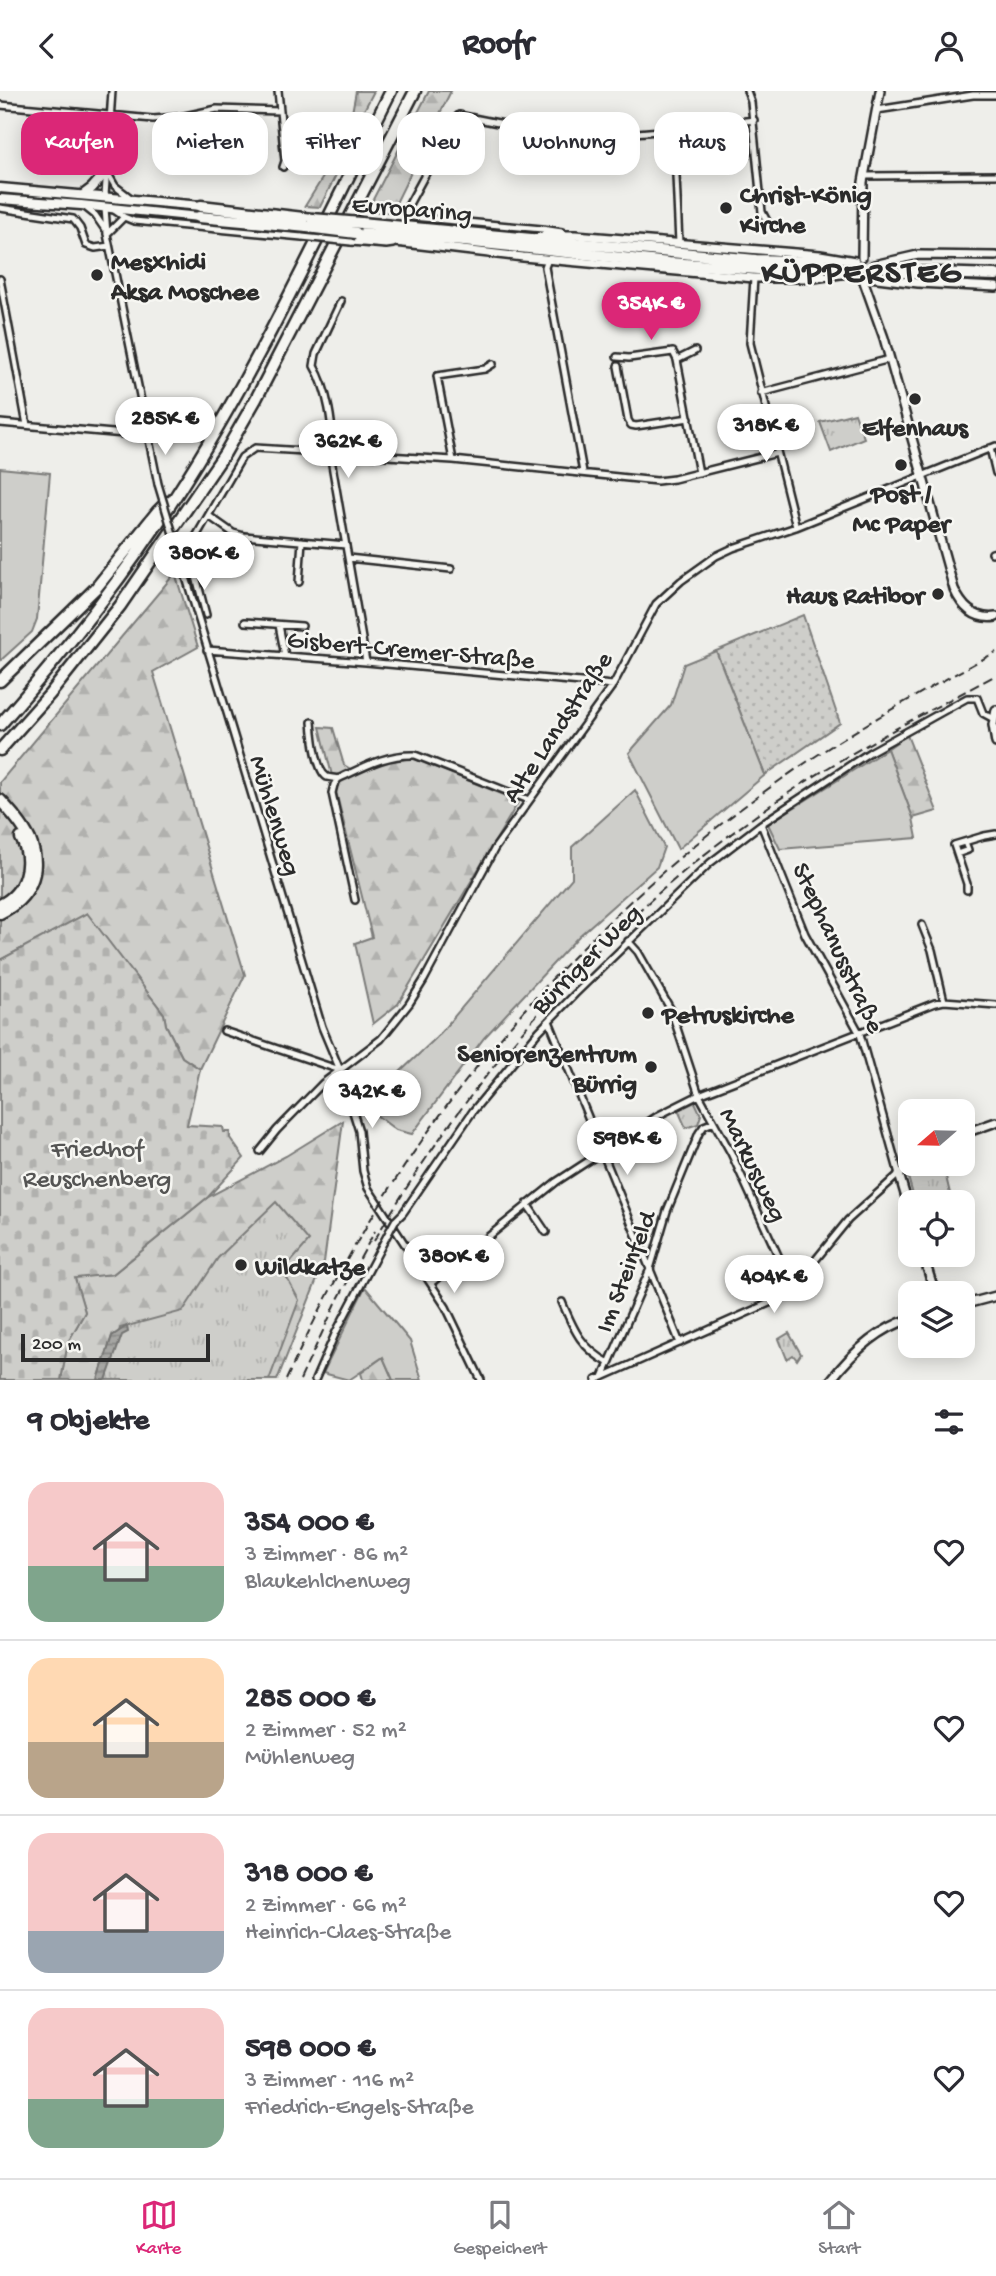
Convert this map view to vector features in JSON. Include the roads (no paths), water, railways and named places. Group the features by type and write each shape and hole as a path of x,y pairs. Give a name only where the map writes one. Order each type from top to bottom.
{"highway":[{"path":"0,725 99,607 178,493 254,362 391,91"},
{"path":"0,750 50,694 120,605 225,453 256,399 415,91"},
{"name":"Europaring","path":"200,218 354,233 532,239 821,266 788,271 669,263 464,241 354,233 307,228 201,206"},
{"path":"996,268 903,269 996,275"},
{"path":"0,681 96,587 158,510 178,493"},
{"path":"0,800 30,839 34,869 24,897 0,913"},
{"path":"0,809 23,841 27,854 27,869 18,893 0,905"}],"main road":[{"path":"854,272 853,267 859,259 864,176 880,91"},
{"path":"83,194 103,175"},
{"name":"Europaring","path":"0,188 201,206"},
{"path":"105,196 109,209"},
{"name":"Europaring","path":"0,199 200,218"},
{"path":"124,217 134,211"},
{"path":"354,233 395,243 754,278 814,278 854,272 866,278 996,287"},
{"path":"532,239 545,235 575,235 870,260 874,271 866,278"},
{"path":"874,265 918,255 996,256"},
{"path":"866,278 954,589 959,600 976,615 996,617"},
{"path":"995,714 996,743"},
{"path":"975,1129 996,1122"},
{"path":"975,1302 996,1296"},
{"path":"831,1380 874,1336 898,1324"}],"street":[{"path":"110,112 112,91"},
{"path":"278,91 282,131"},
{"path":"747,91 754,120 762,212 768,223"},
{"path":"877,110 950,94 996,95"},
{"path":"0,105 64,112"},
{"path":"138,118 153,119 232,108 280,111"},
{"path":"575,235 542,229 412,217 408,206 430,162 459,115 564,133 654,131"},
{"path":"749,121 754,120"},
{"path":"105,196 106,175"},
{"path":"108,175 115,186 132,199"},
{"path":"676,175 679,244"},
{"path":"864,176 996,175"},
{"path":"81,205 95,215 107,234 124,217"},
{"path":"0,208 73,219 80,228 86,245 95,248 109,246"},
{"path":"109,209 134,221 177,226 307,228"},
{"name":"Mühlenweg","path":"109,209 109,246 158,484 322,1027 340,1070 359,1131 363,1171 368,1188 446,1307 481,1380"},
{"path":"548,259 545,267 583,472"},
{"path":"754,278 750,343 796,527"},
{"path":"0,279 27,425"},
{"path":"341,301 316,354 314,366 321,378 333,442 330,453 366,662"},
{"path":"617,357 676,356 695,351"},
{"path":"676,356 699,473"},
{"path":"761,393 890,359"},
{"path":"453,460 437,376 485,369 493,364"},
{"path":"618,366 631,425 689,418"},
{"path":"0,423 147,436"},
{"path":"206,615 190,547 248,451 264,447 453,460 657,481 777,453"},
{"path":"993,447 996,473"},
{"name":"Alte Landstraße","path":"260,1151 323,1083 381,1039 409,1004 495,848 612,685 663,595 725,552 796,527 993,447"},
{"path":"209,516 233,533 244,536 346,545"},
{"path":"299,582 302,541"},
{"path":"348,558 451,569"},
{"name":"Gisbert-Cremer-Straße","path":"244,622 302,626"},
{"path":"279,625 285,656"},
{"name":"Gisbert-Cremer-Straße","path":"207,650 612,685"},
{"name":"Bürriger Weg","path":"315,1380 336,1332 395,1221 499,1078 549,1021 628,941 710,863 761,824 870,752 967,698 977,698 983,713 995,714"},
{"path":"312,722 316,754 322,772 338,779"},
{"path":"355,900 332,793 338,779 382,759 415,755 529,800"},
{"name":"Stephanusstraße","path":"761,824 805,934 860,1034 898,1170"},
{"path":"967,890 954,845 996,834"},
{"path":"922,925 932,950 944,1001"},
{"name":"Markusweg","path":"628,941 638,952 671,1010 699,1095 793,1288"},
{"path":"431,1283 527,1204 602,1151 659,1115 699,1095 944,1001 996,1005"},
{"path":"549,1021 680,1343"},
{"path":"224,1031 340,1070"},
{"name":"Im Steinfeld","path":"603,1377 650,1269 667,1211 685,1164 699,1133 704,1126 714,1122"},
{"path":"596,1380 787,1295 848,1220 898,1175"},
{"path":"527,1204 546,1233"},
{"name":"Im Steinfeld","path":"562,1301 577,1336 595,1356 609,1363"}],"tunnel":[{"path":"821,262 903,267"},
{"path":"821,270 903,272"}],"railway":[{"path":"286,1380 330,1291 379,1206 434,1124 493,1046 558,972 628,903 703,839 782,779 860,728 996,652"},
{"path":"374,1241 459,1111 558,991 612,936 730,835 793,790 893,730 996,675"},
{"path":"300,1380 337,1301 375,1231"}],"place":[{"name":"Christ-König Kirche","path":"726,208"},
{"name":"Mesxhidi Aksa Moschee","path":"97,275"},
{"name":"Elfenhaus","path":"915,399"},
{"name":"Post / Mc Paper","path":"901,465"},
{"name":"Haus Ratibor","path":"938,594"},
{"name":"Petruskirche","path":"648,1013"},
{"name":"Seniorenzentrum Bürrig","path":"651,1067"},
{"name":"Wildkatze","path":"241,1265"}],"district":[{"name":"KÜPPERSTEG","path":"862,269"}],"park label":[{"name":"Friedhof Reuschenberg","path":"97,1162"}]}
